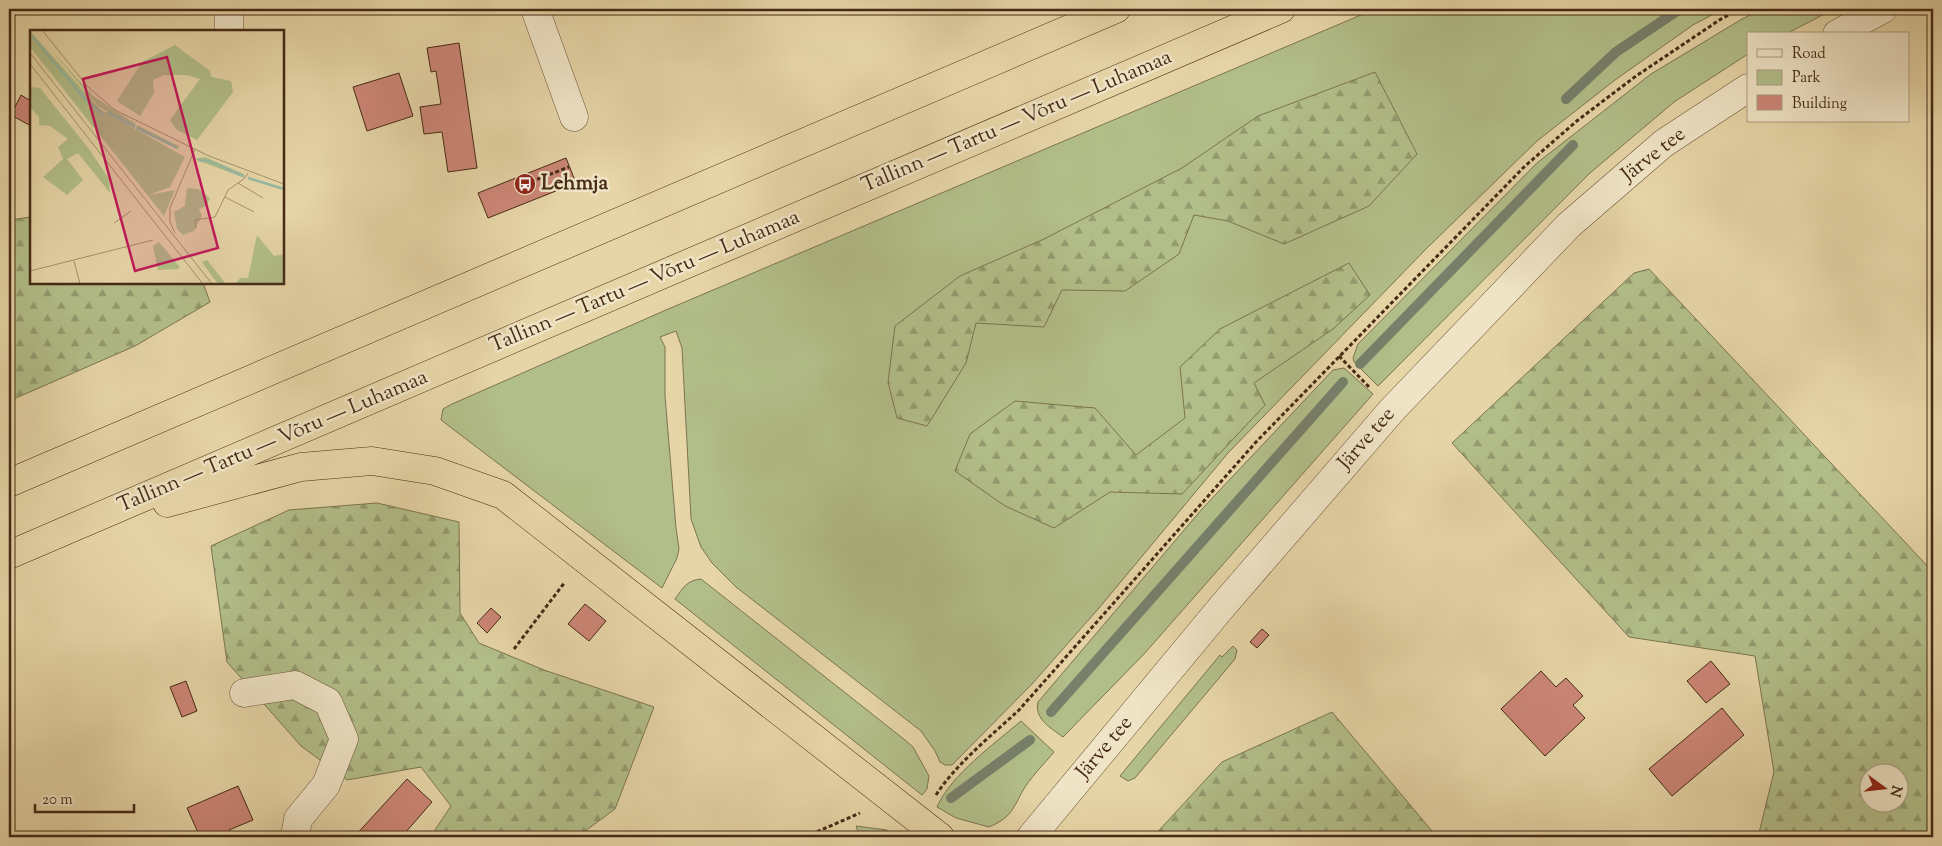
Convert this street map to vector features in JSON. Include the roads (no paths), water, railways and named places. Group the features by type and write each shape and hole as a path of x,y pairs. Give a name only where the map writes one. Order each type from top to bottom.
{"highway":[{"path":"9,483 1116,9"},
{"name":"Tallinn — Tartu — Võru — Luhamaa","path":"9,555 1281,9"},
{"path":"72,528 300,467 372,460 435,471 503,495 940,837"}],"street":[{"path":"229,9 229,30"},
{"path":"535,9 574,117"},
{"path":"1841,32 1884,9"},
{"name":"Järve tee","path":"1031,837 1221,608 1392,410 1569,225 1664,143 1747,89"},
{"path":"244,693 295,685 328,702 344,739 326,785 298,819 296,837"}],"waterway":[{"path":"1566,99 1616,52 1680,9"},
{"path":"1360,364 1573,145"},
{"path":"1051,712 1343,382"},
{"path":"951,798 1030,740"}],"place":[{"name":"Lehmja","path":"525,184"}]}
